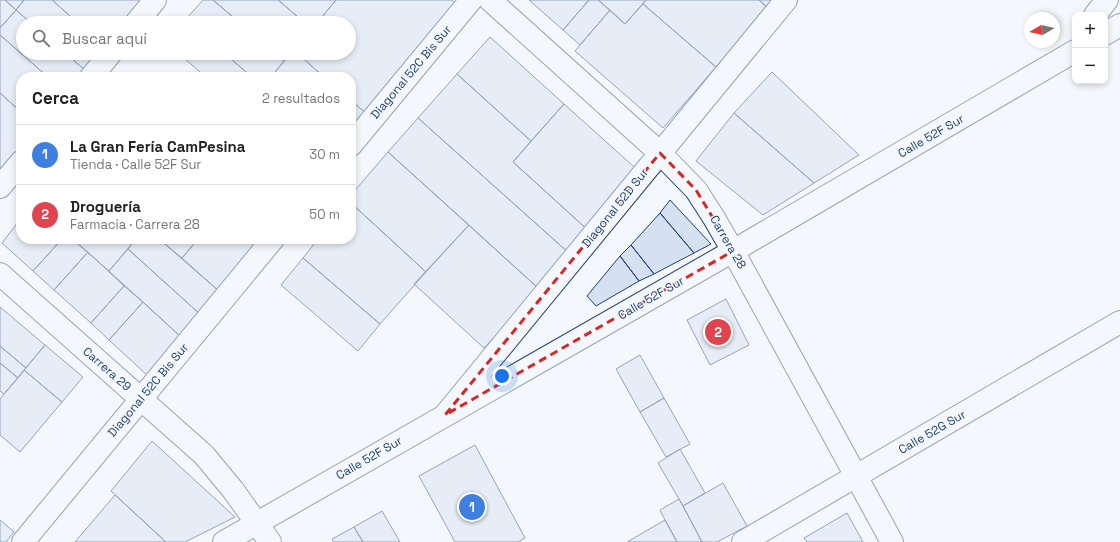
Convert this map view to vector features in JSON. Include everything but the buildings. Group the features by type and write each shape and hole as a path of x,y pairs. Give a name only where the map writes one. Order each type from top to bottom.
{"street":[{"path":"142,16 155,0"},
{"name":"Diagonal 52C Bis Sur","path":"356,139 471,0"},
{"name":"Carrera 28","path":"490,0 660,153 696,190 733,251 892,542"},
{"name":"Diagonal 52D Sur","path":"445,415 786,0"},
{"path":"1097,12 1107,0"},
{"path":"1108,32 1120,25"},
{"path":"1053,64 1072,42"},
{"name":"Calle 52F Sur","path":"224,542 733,251 1072,53"},
{"path":"95,72 105,60"},
{"path":"0,187 16,168"},
{"name":"Diagonal 52C Bis Sur","path":"23,542 269,244"},
{"name":"Carrera 29","path":"0,274 204,455 258,523 270,542"},
{"name":"Calle 52G Sur","path":"743,542 1120,322"}],"highlighted area":[{"path":"660,153 696,190 733,251 445,415"}],"place":[{"name":"Droguería","path":"718,332"},
{"name":"La Gran Fería CamPesina","path":"472,507"}]}
